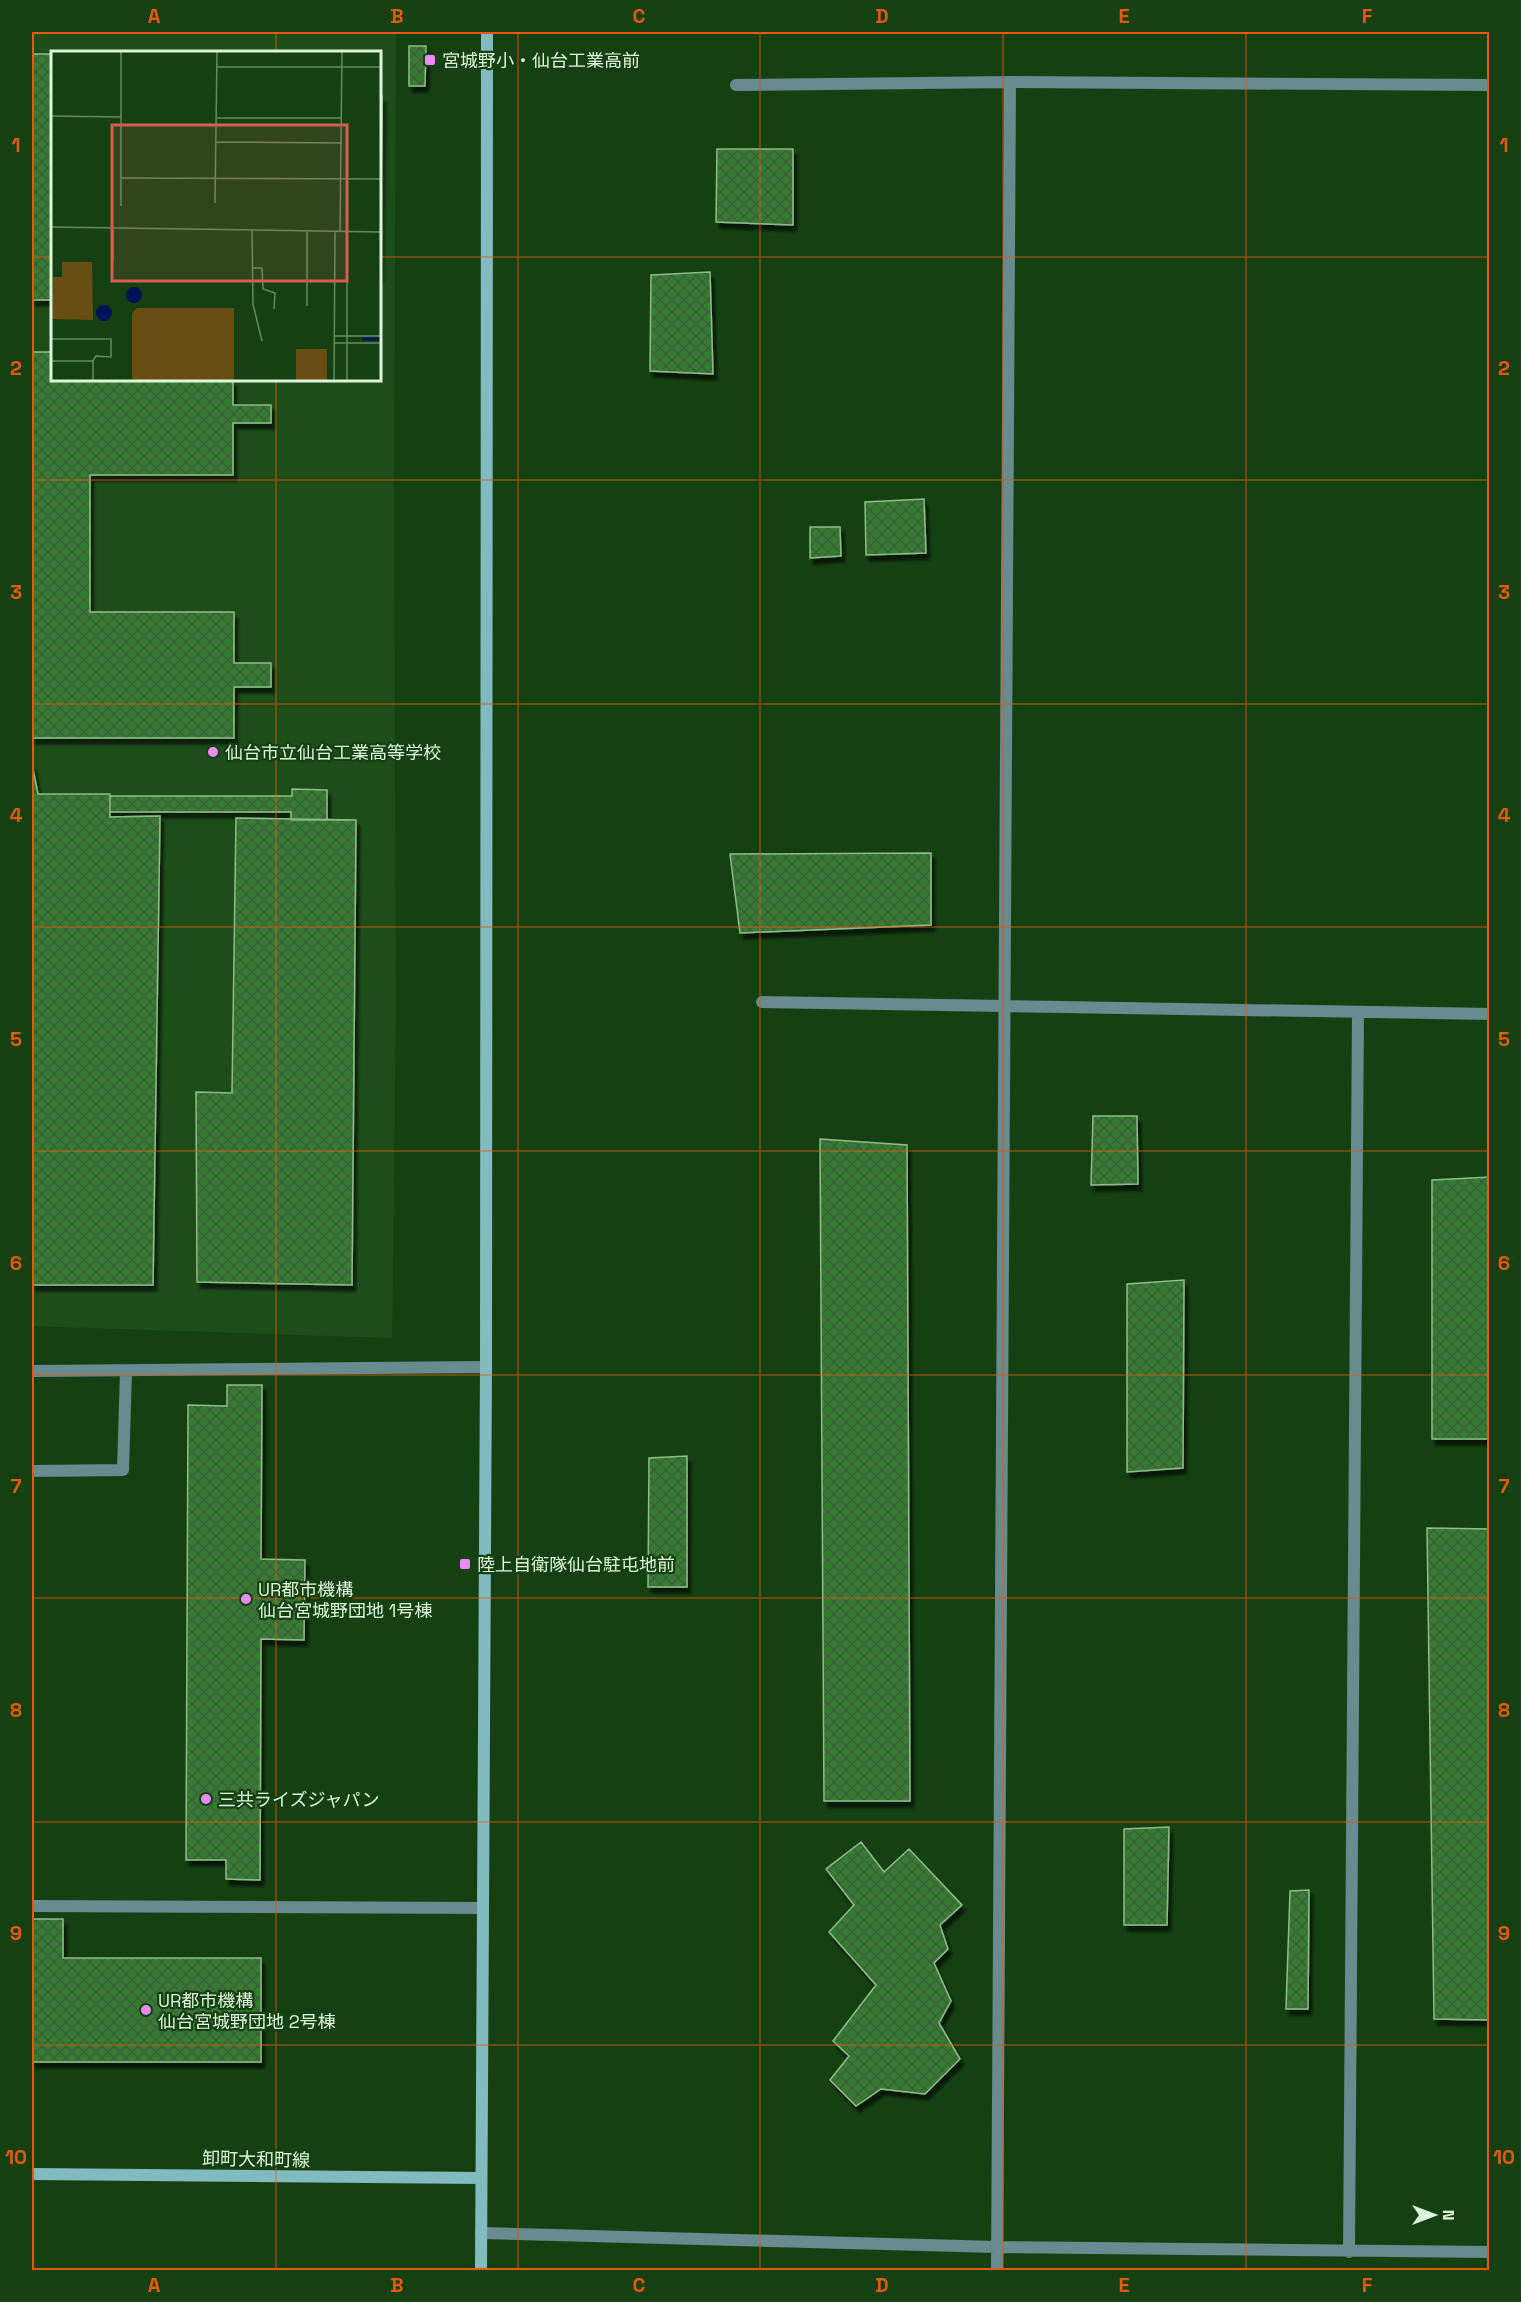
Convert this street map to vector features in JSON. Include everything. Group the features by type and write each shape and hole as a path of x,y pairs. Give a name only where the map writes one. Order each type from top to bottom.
{"street":[{"path":"480,2271 486,1367 487,32"},
{"name":"卸町大和町線","path":"32,2174 480,2178"}],"lane":[{"path":"997,2271 1010,82"},
{"path":"736,85 1010,82 1490,85"},
{"path":"762,1002 1490,1014"},
{"path":"1349,2252 1358,1012"},
{"path":"32,1371 486,1367"},
{"path":"32,1472 123,1470 126,1371"},
{"path":"32,1906 483,1908"},
{"path":"480,2233 997,2247 1490,2252"}],"shaded area":[{"name":"仙台市立仙台工業高等学校","path":"32,32 396,32 394,492 396,1011 392,1338 32,1326"}],"building":[{"path":"409,46 426,46 425,86 409,86"},
{"path":"32,54 51,54 51,300 32,300"},
{"path":"381,96 382,96 381,186"},
{"path":"717,149 793,149 793,225 716,222"},
{"path":"710,272 713,374 650,371 651,275"},
{"path":"32,352 51,352 51,381 233,381 233,405 271,405 271,423 233,423 233,475 90,475 90,612 234,612 234,663 271,663 271,687 234,687 234,738 32,738"},
{"path":"924,499 926,553 866,555 865,502"},
{"path":"810,527 840,527 841,556 810,558"},
{"path":"32,764 38,794 110,794 110,817 160,816 153,1285 32,1285"},
{"path":"292,789 327,790 327,820 291,820 291,812 110,812 110,796 292,796"},
{"path":"236,818 356,820 352,1285 197,1282 196,1092 232,1093"},
{"path":"931,853 931,925 740,933 730,854"},
{"path":"1093,1116 1137,1116 1138,1184 1091,1185"},
{"path":"820,1139 907,1145 910,1801 824,1801"},
{"path":"1490,1177 1490,1439 1432,1439 1432,1180"},
{"path":"1184,1280 1183,1468 1127,1472 1127,1284"},
{"name":"UR都市機構 仙台宮城野団地 1号棟","path":"227,1385 262,1385 261,1559 305,1560 304,1640 261,1639 260,1880 226,1879 226,1860 186,1860 188,1405 227,1406"},
{"path":"687,1456 687,1587 648,1587 649,1458"},
{"path":"1427,1528 1490,1529 1490,2020 1434,2019"},
{"path":"1169,1827 1167,1925 1124,1925 1124,1829"},
{"path":"861,1842 884,1872 909,1849 962,1905 940,1925 948,1949 934,1963 951,2001 939,2023 960,2059 925,2094 881,2089 856,2106 830,2080 849,2056 833,2041 876,1985 829,1932 854,1905 826,1869"},
{"path":"1309,1890 1308,2009 1286,2009 1290,1891"},
{"name":"UR都市機構 仙台宮城野団地 2号棟","path":"32,1919 63,1919 63,1958 261,1958 261,2062 32,2062"}],"place":[{"name":"宮城野小・仙台工業高前","path":"430,60"},
{"name":"仙台市立仙台工業高等学校","path":"213,752"},
{"name":"陸上自衛隊仙台駐屯地前","path":"465,1564"},
{"name":"UR都市機構 仙台宮城野団地 1号棟","path":"246,1599"},
{"name":"三共ライズジャパン","path":"206,1799"},
{"name":"UR都市機構 仙台宮城野団地 2号棟","path":"146,2010"}]}
